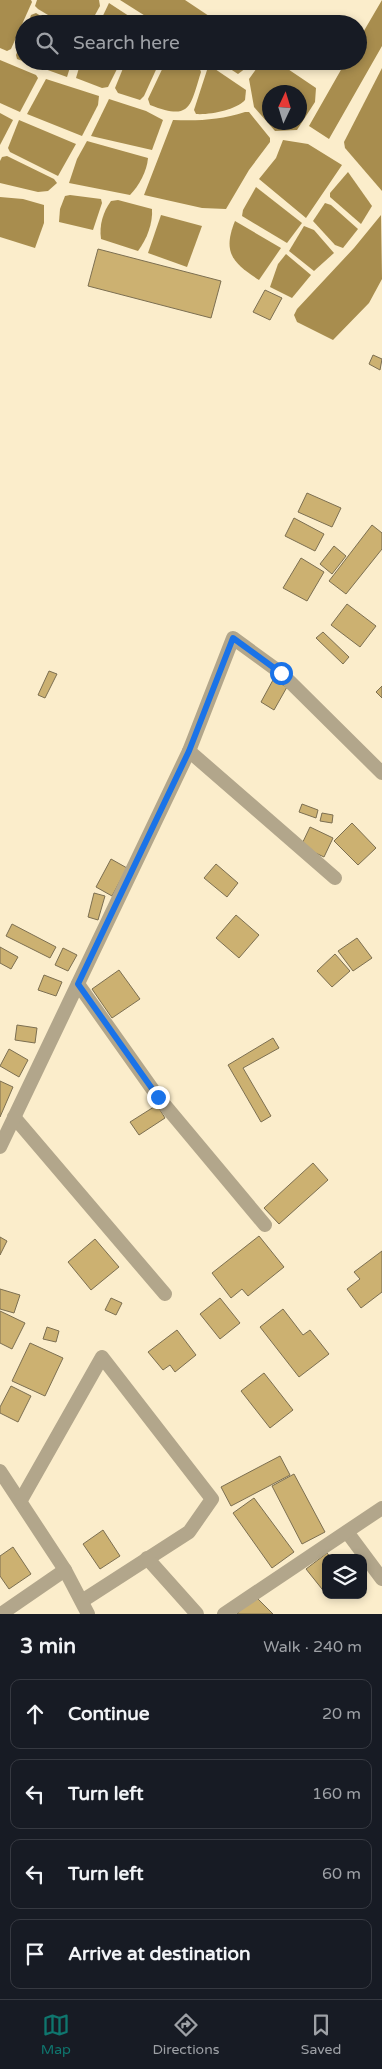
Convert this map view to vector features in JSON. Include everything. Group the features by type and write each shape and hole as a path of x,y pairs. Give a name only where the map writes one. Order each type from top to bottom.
{"street":[{"path":"0,1147 189,751 233,638 281,673 382,773"},
{"path":"189,751 335,878"},
{"path":"78,984 158,1097 265,1225"},
{"path":"14,1117 164,1294"},
{"path":"21,1500 102,1357 212,1499 189,1532 82,1601"},
{"path":"0,1471 21,1500 65,1570 88,1614"},
{"path":"224,1614 382,1508"},
{"path":"347,1532 382,1579"},
{"path":"147,1558 197,1614"},
{"path":"1,1614 65,1570"}],"shaded area":[{"path":"0,0 31,0 32,2 26,15 15,15 15,40 11,49 7,51 0,48"},
{"path":"37,0 99,0 100,6 95,15 48,15 35,6"},
{"path":"120,0 185,0 208,15 144,15"},
{"path":"382,0 382,46 329,139 309,126 341,70 367,70 367,26"},
{"path":"109,3 127,15 103,15"},
{"path":"0,60 15,66 15,70 24,70 36,75 38,78 20,112 0,103"},
{"path":"382,68 382,191 345,148 344,142"},
{"path":"48,70 69,70 67,77"},
{"path":"78,70 116,70 108,87 102,88 76,78"},
{"path":"122,70 156,70 144,96 140,100 118,93 115,88"},
{"path":"162,70 200,70 194,94 187,108 174,112 164,110 150,105 148,99"},
{"path":"207,70 216,70 246,90 245,100 236,107 208,114 196,114 194,110"},
{"path":"232,70 243,70 238,74"},
{"path":"256,70 289,70 316,88 315,102 307,114 307,85 262,85 262,116 254,107 249,79"},
{"path":"46,79 99,96 98,105 82,136 27,114"},
{"path":"109,99 146,111 163,120 152,150 91,136"},
{"path":"249,112 270,138 270,142 249,170 226,209 202,208 144,195 173,120 227,117"},
{"path":"0,113 13,120 0,145"},
{"path":"19,120 76,144 58,176 10,152 8,148"},
{"path":"283,140 308,144 342,165 306,218 259,179 276,158"},
{"path":"87,141 148,158 142,178 130,195 69,183 77,159"},
{"path":"7,156 54,179 57,183 48,191 38,192 0,183 0,161 2,157"},
{"path":"348,172 372,206 361,224 330,197 330,193"},
{"path":"256,187 302,223 287,243 242,216 243,210"},
{"path":"65,196 101,199 102,203 93,230 59,222 60,209"},
{"path":"0,197 23,199 44,205 44,223 35,248 0,237"},
{"path":"118,200 152,209 149,231 138,251 101,239 101,224 104,214 111,201"},
{"path":"325,203 331,205 358,229 343,248 335,245 313,221"},
{"path":"161,215 202,226 187,267 148,253"},
{"path":"381,215 382,279 369,303 333,340 297,322 294,315 297,309 354,248"},
{"path":"235,221 281,248 259,280 242,268 232,256 230,241"},
{"path":"304,226 314,230 334,253 314,271 289,251"},
{"path":"286,254 311,275 292,298 270,287 278,264"}],"building":[{"path":"98,249 221,281 211,318 88,286"},
{"path":"265,290 282,298 270,320 253,312"},
{"path":"373,355 382,359 380,370 369,364"},
{"path":"307,493 341,508 332,527 298,512"},
{"path":"294,518 324,534 315,551 285,536"},
{"path":"372,525 382,533 382,549 346,594 329,581"},
{"path":"334,546 346,556 332,574 320,564"},
{"path":"301,558 324,572 307,601 283,588"},
{"path":"347,604 376,626 360,647 331,625"},
{"path":"323,632 349,657 343,664 316,638"},
{"path":"49,671 57,674 45,698 38,695"},
{"path":"273,680 287,687 274,710 261,702"},
{"path":"382,686 382,698 376,692"},
{"path":"302,804 318,810 316,818 299,812"},
{"path":"322,813 333,815 332,823 320,821"},
{"path":"352,823 376,848 358,865 334,841"},
{"path":"310,827 333,838 324,857 301,846"},
{"path":"111,859 127,868 112,896 96,887"},
{"path":"216,864 238,883 227,897 204,878"},
{"path":"94,893 105,896 98,920 88,917"},
{"path":"236,915 259,935 239,958 216,938"},
{"path":"12,924 56,947 50,958 6,936"},
{"path":"357,938 372,958 353,971 338,951"},
{"path":"0,947 18,957 11,969 0,963"},
{"path":"63,948 77,955 68,971 55,965"},
{"path":"335,954 350,971 332,987 317,971"},
{"path":"119,970 140,999 112,1018 92,989"},
{"path":"44,975 62,982 56,996 38,990"},
{"path":"17,1025 37,1028 35,1043 15,1040"},
{"path":"273,1038 279,1048 243,1068 271,1116 261,1122 228,1065"},
{"path":"9,1049 28,1060 19,1077 0,1066"},
{"path":"0,1081 13,1087 0,1117"},
{"path":"157,1105 165,1118 139,1135 130,1122"},
{"path":"313,1163 328,1180 279,1224 264,1208"},
{"path":"259,1236 284,1267 248,1296 242,1289 231,1298 212,1273"},
{"path":"0,1237 7,1241 0,1255"},
{"path":"95,1239 119,1267 91,1290 68,1262"},
{"path":"382,1251 382,1292 361,1308 347,1289 360,1279 354,1272"},
{"path":"0,1289 20,1295 14,1313 0,1309"},
{"path":"111,1298 122,1303 116,1315 105,1310"},
{"path":"220,1298 240,1323 220,1339 200,1314"},
{"path":"283,1309 303,1335 310,1330 329,1354 299,1377 260,1327"},
{"path":"0,1311 25,1323 12,1349 0,1343"},
{"path":"47,1327 59,1331 56,1342 43,1339"},
{"path":"177,1330 196,1355 175,1372 170,1365 163,1370 148,1352"},
{"path":"30,1343 63,1358 45,1396 12,1381"},
{"path":"264,1373 293,1410 270,1428 241,1391"},
{"path":"11,1386 31,1396 18,1422 0,1413 0,1407"},
{"path":"280,1456 290,1475 231,1506 221,1487"},
{"path":"294,1474 325,1532 302,1544 272,1486"},
{"path":"254,1498 294,1552 272,1568 233,1513"},
{"path":"103,1530 120,1556 100,1569 83,1544"},
{"path":"13,1547 31,1574 9,1589 0,1576 0,1556"},
{"path":"322,1557 322,1589 306,1569"},
{"path":"255,1596 273,1614 237,1614"}],"route":[{"path":"158,1097 78,984 189,751 233,638 281,673"}]}
